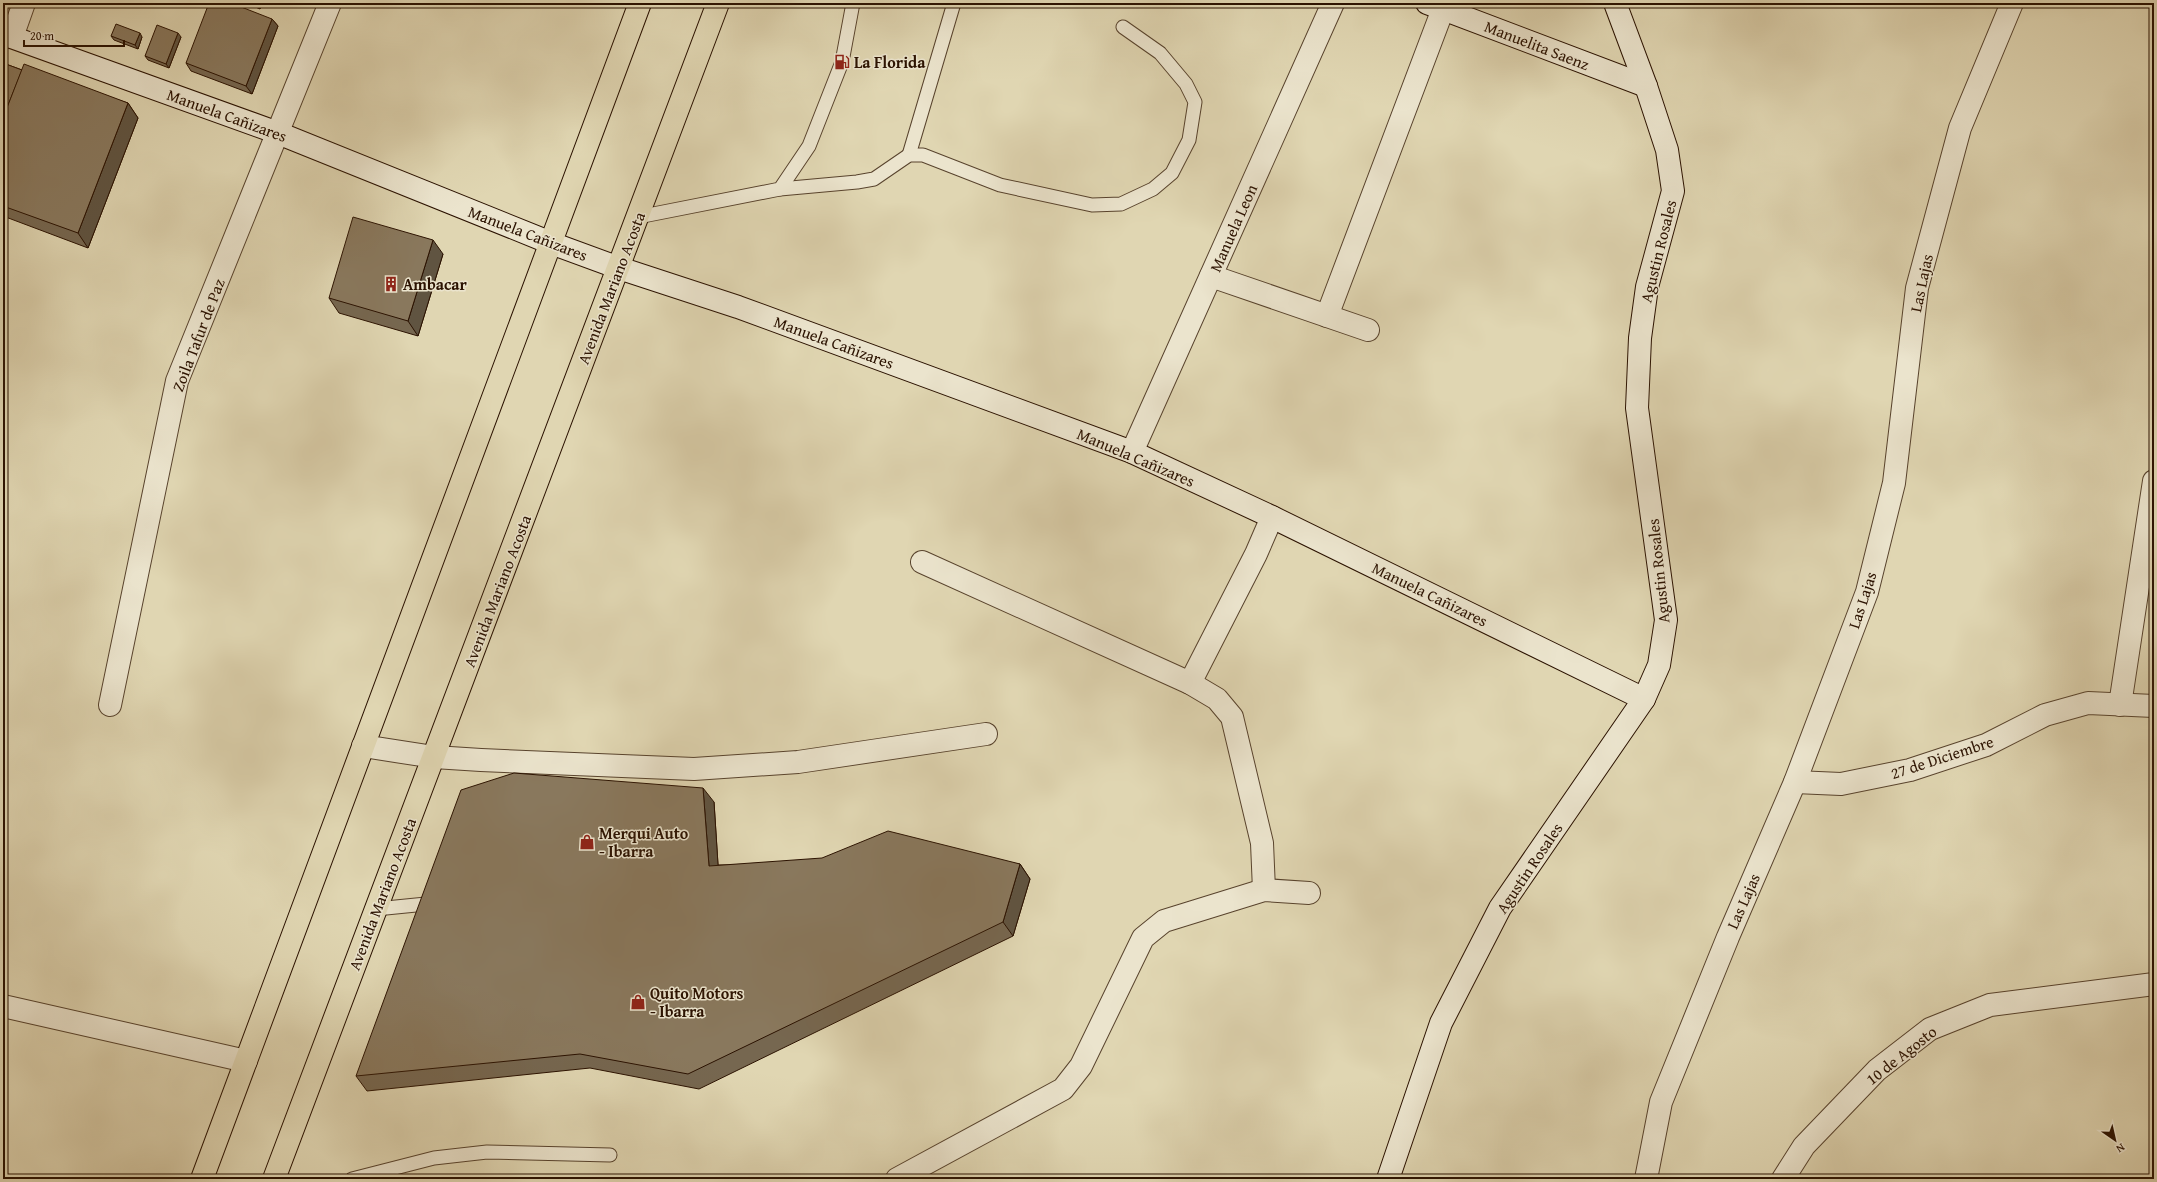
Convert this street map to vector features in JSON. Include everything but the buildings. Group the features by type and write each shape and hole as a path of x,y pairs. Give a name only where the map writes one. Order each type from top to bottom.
{"highway":[{"path":"202,1179 640,3"},
{"name":"Avenida Mariano Acosta","path":"274,1179 718,3"}],"street":[{"path":"7,36 24,3"},
{"name":"Zoila Tafur de Paz","path":"110,705 177,381 330,3"},
{"name":"Manuela Leon","path":"1132,452 1333,3"},
{"name":"Agustin Rosales","path":"1388,1179 1441,1023 1500,908 1644,698 1659,665 1666,620 1637,408 1640,338 1647,287 1673,191 1668,150 1615,3"},
{"name":"Las Lajas","path":"1646,1179 1662,1102 1728,937 1795,782 1867,592 1894,483 1917,288 1960,128 2012,3"},
{"path":"1327,316 1435,6"},
{"name":"Manuelita Saenz","path":"1435,6 1646,86"},
{"name":"Manuela Cañizares","path":"7,36 278,133 551,243 619,268 738,307 1132,452 1272,517 1644,698"},
{"path":"1211,276 1368,330"},
{"path":"2120,705 2154,481"},
{"path":"1190,683 1256,554 1272,517"},
{"path":"922,562 1190,683 1217,699 1232,717 1262,843 1264,890"},
{"name":"27 de Diciembre","path":"1795,782 1841,784 1910,770 1986,745 2045,715 2088,703 2154,706"},
{"path":"363,746 434,757 694,769 798,762 986,734"},
{"path":"897,1179 1063,1089 1081,1066 1143,938 1164,921 1264,890 1309,893"},
{"name":"10 de Agosto","path":"1783,1179 1804,1146 1877,1070 1930,1028 1990,1006 2154,984"},
{"path":"3,1006 246,1061"}],"lane":[{"path":"780,189 809,146 842,62 853,3"},
{"path":"909,155 954,3"},
{"path":"638,217 780,189 874,179 909,155 923,155 1000,185 1092,205 1121,204 1153,189 1172,173 1189,140 1195,102 1186,84 1160,53 1123,27"},
{"path":"376,909 446,902"},
{"path":"352,1179 434,1158 487,1152 610,1155"}],"place":[{"name":"La Florida","path":"842,62"},
{"name":"Ambacar","path":"391,284"},
{"name":"Merqui Auto - Ibarra","path":"587,842"},
{"name":"Quito Motors - Ibarra","path":"638,1002"}]}
